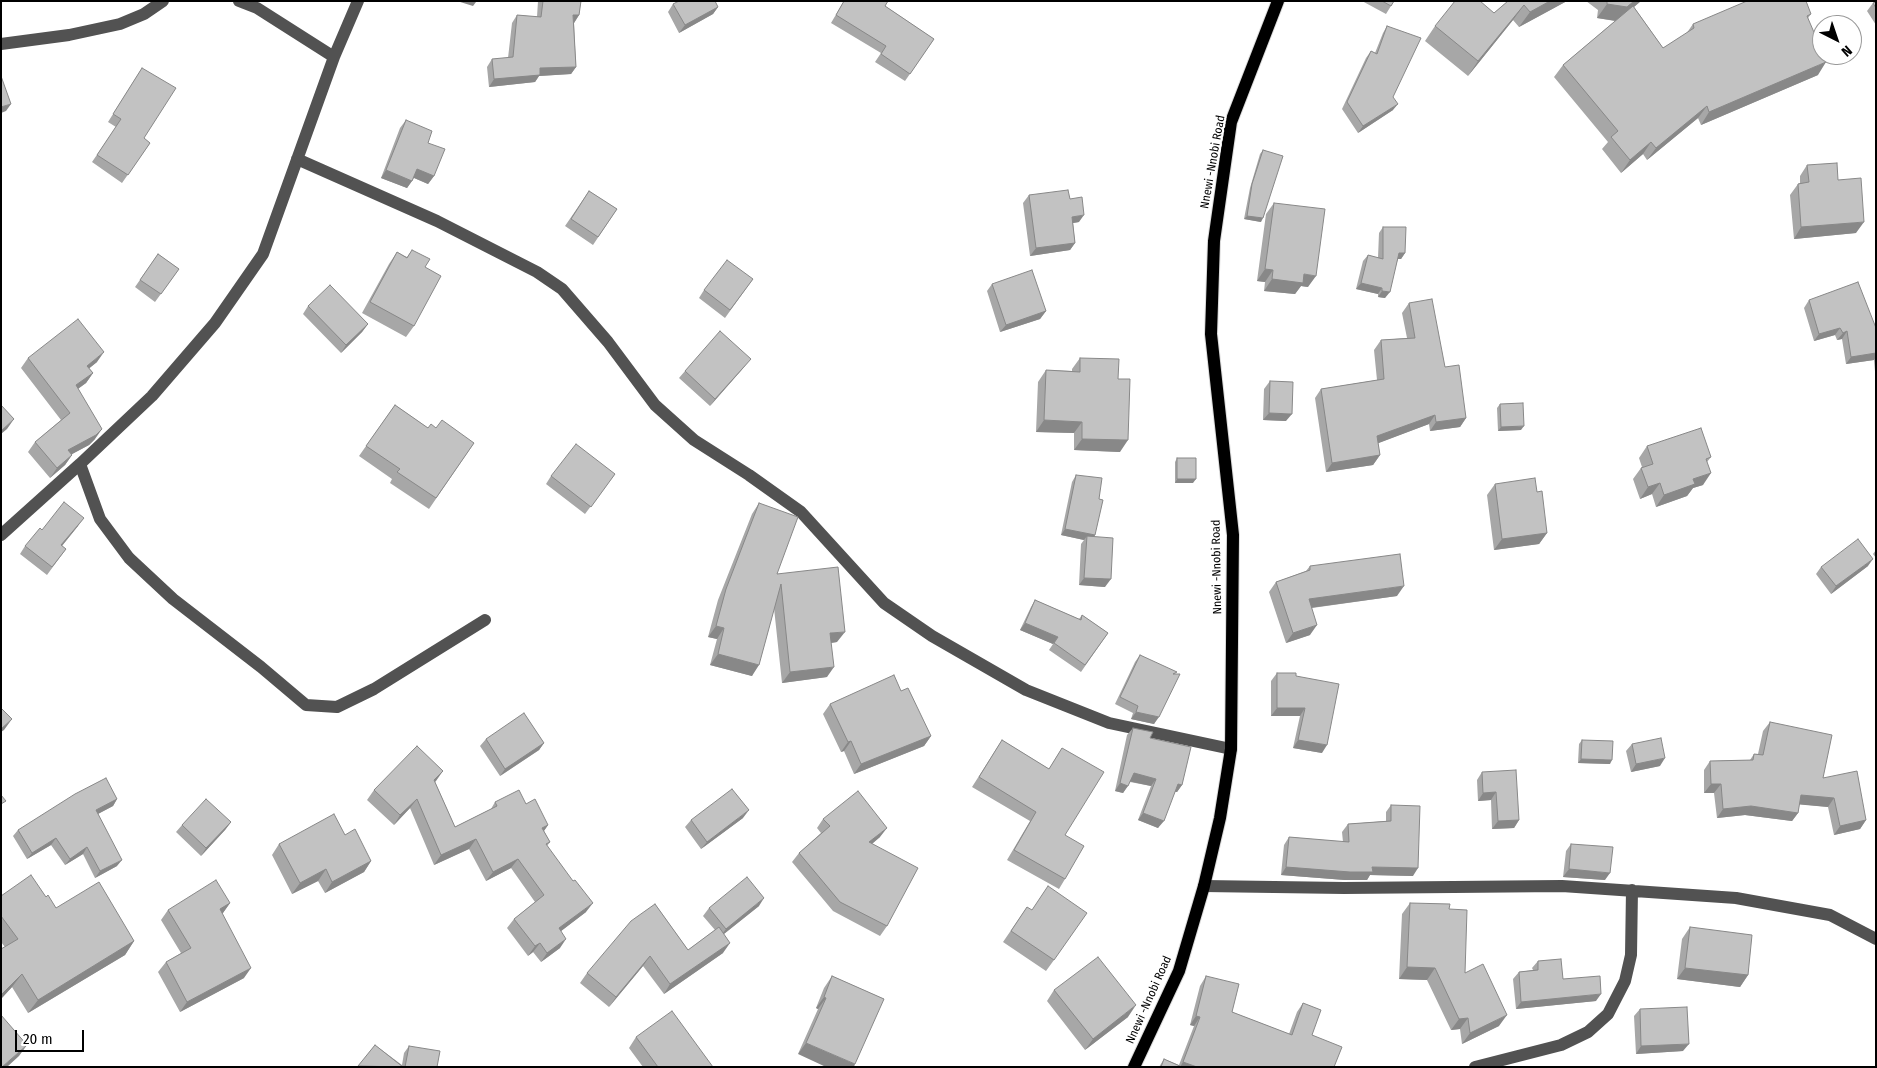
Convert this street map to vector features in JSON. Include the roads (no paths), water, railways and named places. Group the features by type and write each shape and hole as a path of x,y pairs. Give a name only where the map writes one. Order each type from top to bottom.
{"main road":[{"name":"Nnewi -Nnobi Road","path":"1134,1067 1179,971 1204,886 1220,818 1231,749 1233,535 1211,334 1214,241 1231,122 1278,1"}],"street":[{"path":"1,44 68,35 120,24 144,14 163,1"},
{"path":"239,1 257,8 334,57"},
{"path":"1,535 152,396 215,324 263,254 334,57 358,1"},
{"path":"297,159 437,221 537,272 562,289 608,342 655,405 694,440 801,512 884,603 932,636 1026,690 1109,723 1231,749"},
{"path":"80,464 100,519 129,558 173,599 261,667 306,705 337,706 345,703 374,689 485,620"},
{"path":"1204,886 1344,888 1562,886 1736,898 1830,915 1876,939"},
{"path":"1475,1067 1561,1045 1588,1032 1608,1014 1626,982 1631,955 1632,890"}]}
